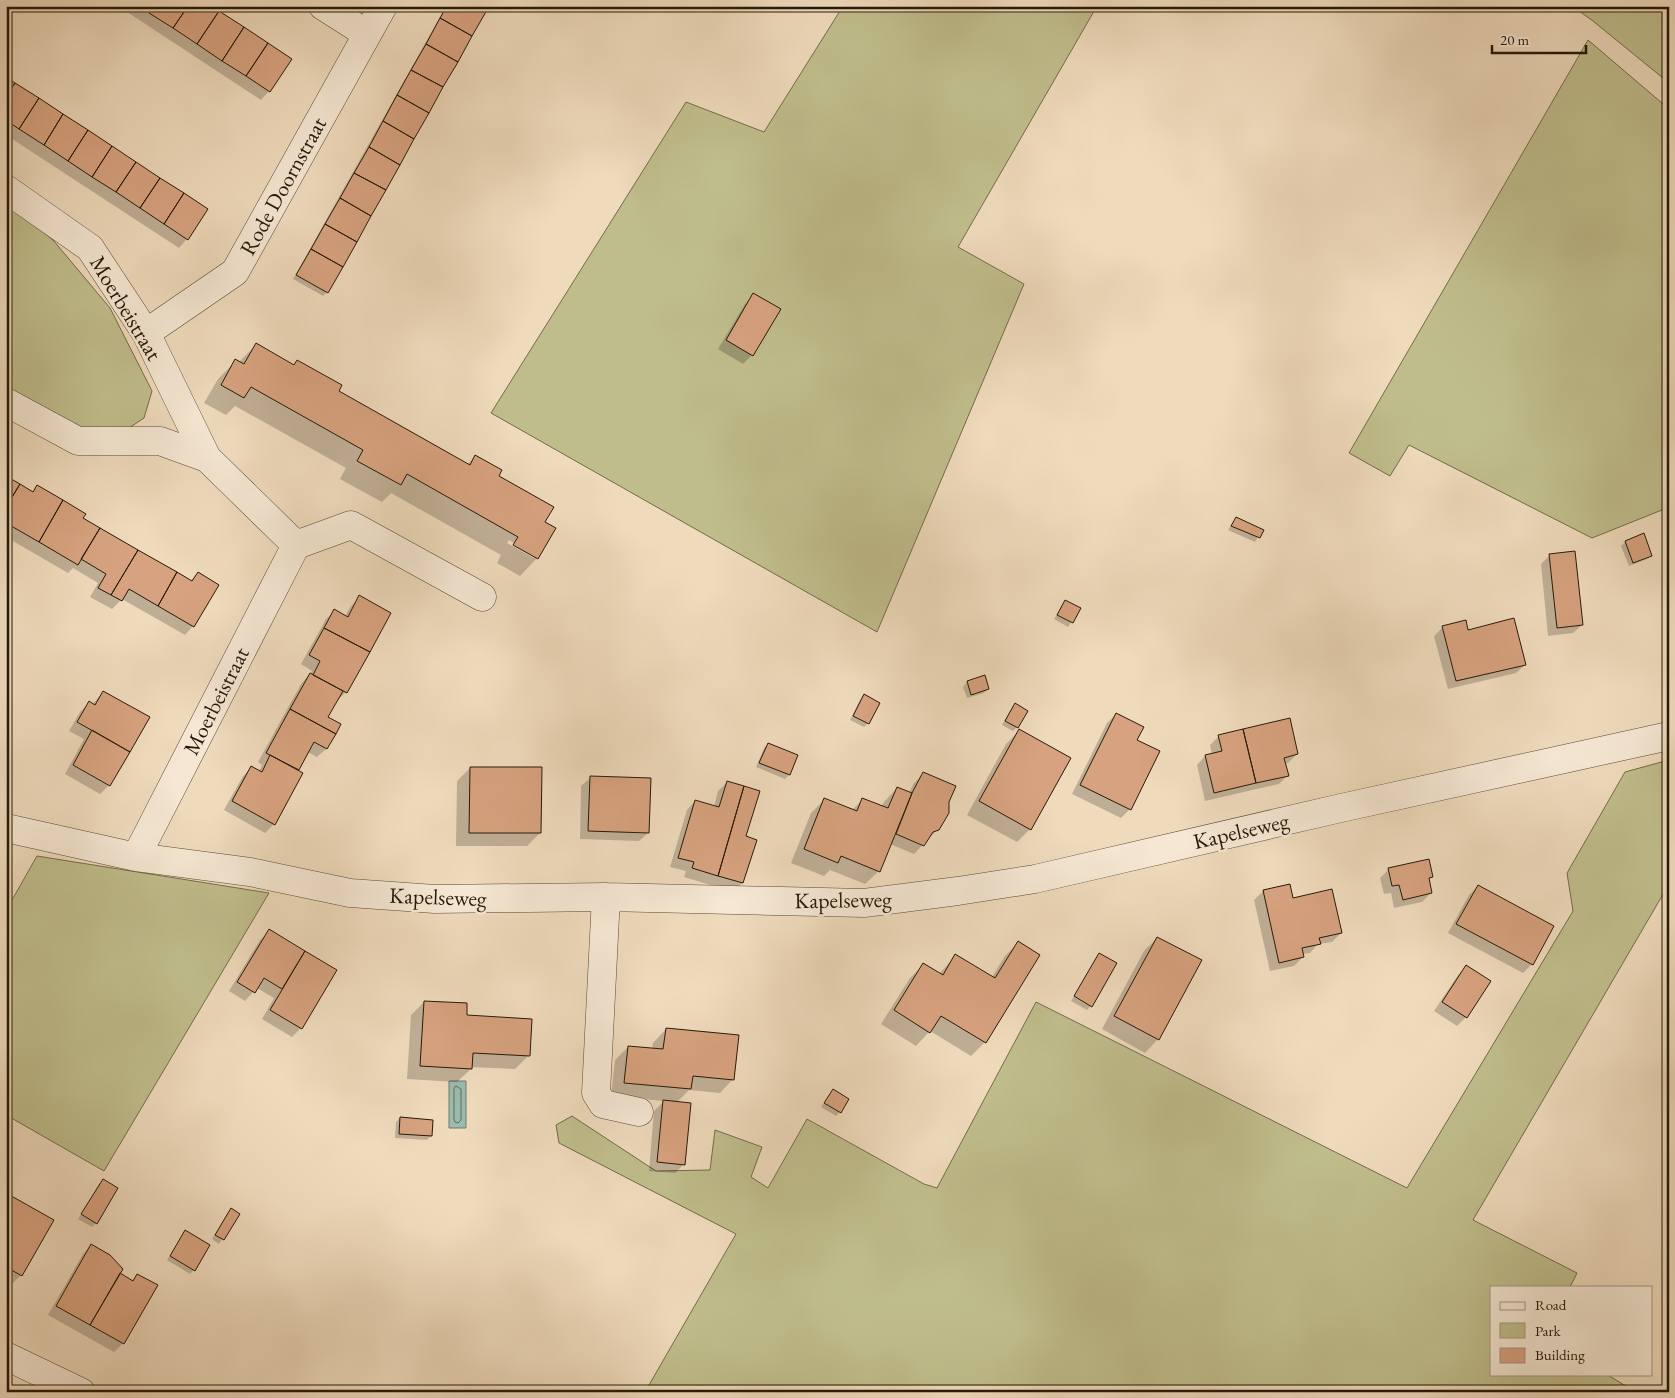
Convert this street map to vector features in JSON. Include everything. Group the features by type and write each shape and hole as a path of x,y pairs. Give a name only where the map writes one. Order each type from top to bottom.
{"street":[{"path":"323,6 367,34"},
{"name":"Rode Doornstraat","path":"146,333 235,272 383,6"},
{"name":"Moerbeistraat","path":"6,190 90,248 146,333 207,458 296,545 136,857"},
{"name":"Moerbeistraat","path":"6,402 78,441 160,441 207,458"},
{"path":"296,545 351,525 482,597"},
{"name":"Kapelseweg","path":"6,828 136,857 250,872 350,893 435,900 606,897 864,903 958,892 1035,879 1332,810 1669,736"},
{"path":"606,897 596,1093 603,1104 640,1112"},
{"path":"6,1356 81,1392"}],"green space":[{"path":"843,6 1097,6 958,247 1024,284 877,632 491,413 686,102 764,132"},
{"path":"1572,6 1669,6 1669,83 1593,21"},
{"path":"1588,40 1669,109 1669,505 1667,508 1592,538 1409,445 1390,476 1349,453"},
{"path":"6,202 53,240 110,308 152,391 144,418 129,428 83,433 6,393"},
{"path":"1665,761 1669,774 1669,884 1473,1220 1577,1273 1570,1286 1490,1286 1490,1376 1609,1376 1636,1392 816,1392 809,1388 807,1392 645,1392 736,1234 559,1143 556,1125 572,1116 656,1171 710,1170 715,1130 762,1147 751,1177 768,1188 807,1119 924,1184 937,1188 1036,1002 1407,1188 1573,911 1567,873 1625,772"},
{"path":"37,856 269,893 104,1171 6,1115 6,899 12,900"}],"water":[{"path":"449,1081 466,1081 466,1128 449,1128"}],"building":[{"path":"153,6 188,6 173,28 149,13"},
{"path":"188,6 212,6 219,11 197,44 173,28"},
{"path":"447,6 479,6 487,10 472,36 440,18"},
{"path":"219,11 244,27 222,61 197,44"},
{"path":"440,18 472,36 458,62 426,44"},
{"path":"244,27 268,43 246,76 222,61"},
{"path":"268,43 292,59 270,92 246,76"},
{"path":"426,44 458,62 443,87 411,70"},
{"path":"411,70 443,87 429,113 397,95"},
{"path":"6,77 15,83 6,96"},
{"path":"15,83 39,98 19,129 6,120 6,96"},
{"path":"397,95 429,113 414,139 383,121"},
{"path":"39,98 63,114 44,145 19,129"},
{"path":"63,114 88,130 68,161 44,145"},
{"path":"383,121 414,139 400,165 369,147"},
{"path":"88,130 112,146 92,177 68,161"},
{"path":"112,146 136,162 116,192 92,177"},
{"path":"369,147 400,165 386,190 354,173"},
{"path":"136,162 160,178 140,208 116,192"},
{"path":"354,173 386,190 371,216 340,198"},
{"path":"160,178 184,193 164,224 140,208"},
{"path":"184,193 208,209 188,240 164,224"},
{"path":"340,198 371,216 357,242 325,224"},
{"path":"325,224 357,242 343,267 311,249"},
{"path":"311,249 343,267 328,293 296,275"},
{"path":"753,293 781,309 753,356 726,340"},
{"path":"256,343 294,365 297,360 342,385 339,391 470,465 475,455 502,470 499,476 554,507 545,522 556,528 538,559 513,545 518,537 407,474 401,485 357,461 363,450 251,387 244,398 221,385 235,359 244,364"},
{"path":"6,476 20,484 6,507"},
{"path":"20,484 33,492 37,485 63,500 39,542 6,523 6,507"},
{"path":"63,500 86,514 83,518 100,528 78,565 39,542"},
{"path":"1236,517 1264,530 1260,538 1231,526"},
{"path":"100,528 138,550 111,595 98,588 106,574 81,559"},
{"path":"1644,533 1652,556 1633,563 1625,541"},
{"path":"138,550 177,572 158,606 129,589 122,601 111,595"},
{"path":"1575,551 1583,625 1557,628 1549,554"},
{"path":"177,572 192,581 198,572 219,585 194,627 158,606"},
{"path":"359,595 391,613 370,652 324,628 334,609 348,617"},
{"path":"1065,600 1081,608 1073,623 1057,615"},
{"path":"1514,618 1526,665 1456,681 1442,626 1466,620 1468,630"},
{"path":"324,628 370,652 347,693 313,675 320,661 309,655"},
{"path":"310,673 343,691 328,717 341,724 336,734 290,709"},
{"path":"985,675 989,689 971,695 967,681"},
{"path":"103,691 150,717 130,752 77,722 89,701 95,705"},
{"path":"864,694 880,703 869,724 853,716"},
{"path":"1015,703 1028,711 1018,728 1005,721"},
{"path":"290,709 336,734 327,749 314,742 299,770 266,753"},
{"path":"1116,713 1144,727 1137,740 1160,751 1131,810 1080,785"},
{"path":"1290,718 1298,754 1284,758 1289,776 1256,783 1243,729"},
{"path":"1019,729 1071,758 1031,830 979,801"},
{"path":"1243,729 1256,783 1214,793 1205,755 1222,751 1218,735"},
{"path":"92,730 130,752 110,786 73,765"},
{"path":"768,743 798,755 790,775 759,763"},
{"path":"270,755 303,773 275,825 232,801 251,766 262,772"},
{"path":"470,767 542,767 541,833 469,833"},
{"path":"923,772 956,786 949,802 949,813 939,830 933,832 924,846 896,834 912,793"},
{"path":"590,776 651,778 649,833 588,831"},
{"path":"727,781 744,786 718,876 692,868 694,862 678,858 695,800 719,807"},
{"path":"744,786 760,791 746,836 757,840 743,883 718,876"},
{"path":"897,787 912,793 880,872 841,856 838,863 804,849 824,798 857,811 862,798 888,808"},
{"path":"1429,859 1433,877 1429,878 1432,893 1403,900 1399,885 1392,886 1388,868"},
{"path":"1290,884 1293,898 1332,889 1342,933 1319,938 1321,944 1302,948 1304,957 1279,963 1263,890"},
{"path":"1478,885 1554,926 1533,965 1456,924"},
{"path":"269,929 305,951 282,989 264,978 255,993 237,982"},
{"path":"1157,937 1202,960 1159,1040 1114,1016"},
{"path":"1018,941 1040,955 986,1043 941,1016 930,1033 894,1010 923,963 943,975 955,954 995,978"},
{"path":"305,951 337,970 302,1029 270,1010"},
{"path":"1099,953 1117,963 1092,1007 1074,996"},
{"path":"1466,965 1491,981 1467,1018 1442,1002"},
{"path":"424,1001 467,1003 467,1015 532,1019 530,1056 473,1053 472,1069 420,1066"},
{"path":"666,1028 739,1035 734,1080 693,1076 691,1089 624,1083 628,1046 663,1049"},
{"path":"833,1089 849,1099 841,1113 824,1103"},
{"path":"663,1100 691,1103 685,1165 657,1162"},
{"path":"400,1117 433,1120 432,1136 399,1134"},
{"path":"103,1179 118,1188 97,1224 81,1214"},
{"path":"6,1193 54,1220 22,1276 6,1267"},
{"path":"231,1208 240,1214 224,1240 215,1235"},
{"path":"185,1230 210,1245 195,1271 170,1256"},
{"path":"91,1244 110,1255 123,1269 90,1325 56,1306"},
{"path":"120,1273 133,1281 137,1274 158,1285 124,1344 90,1325"}]}
